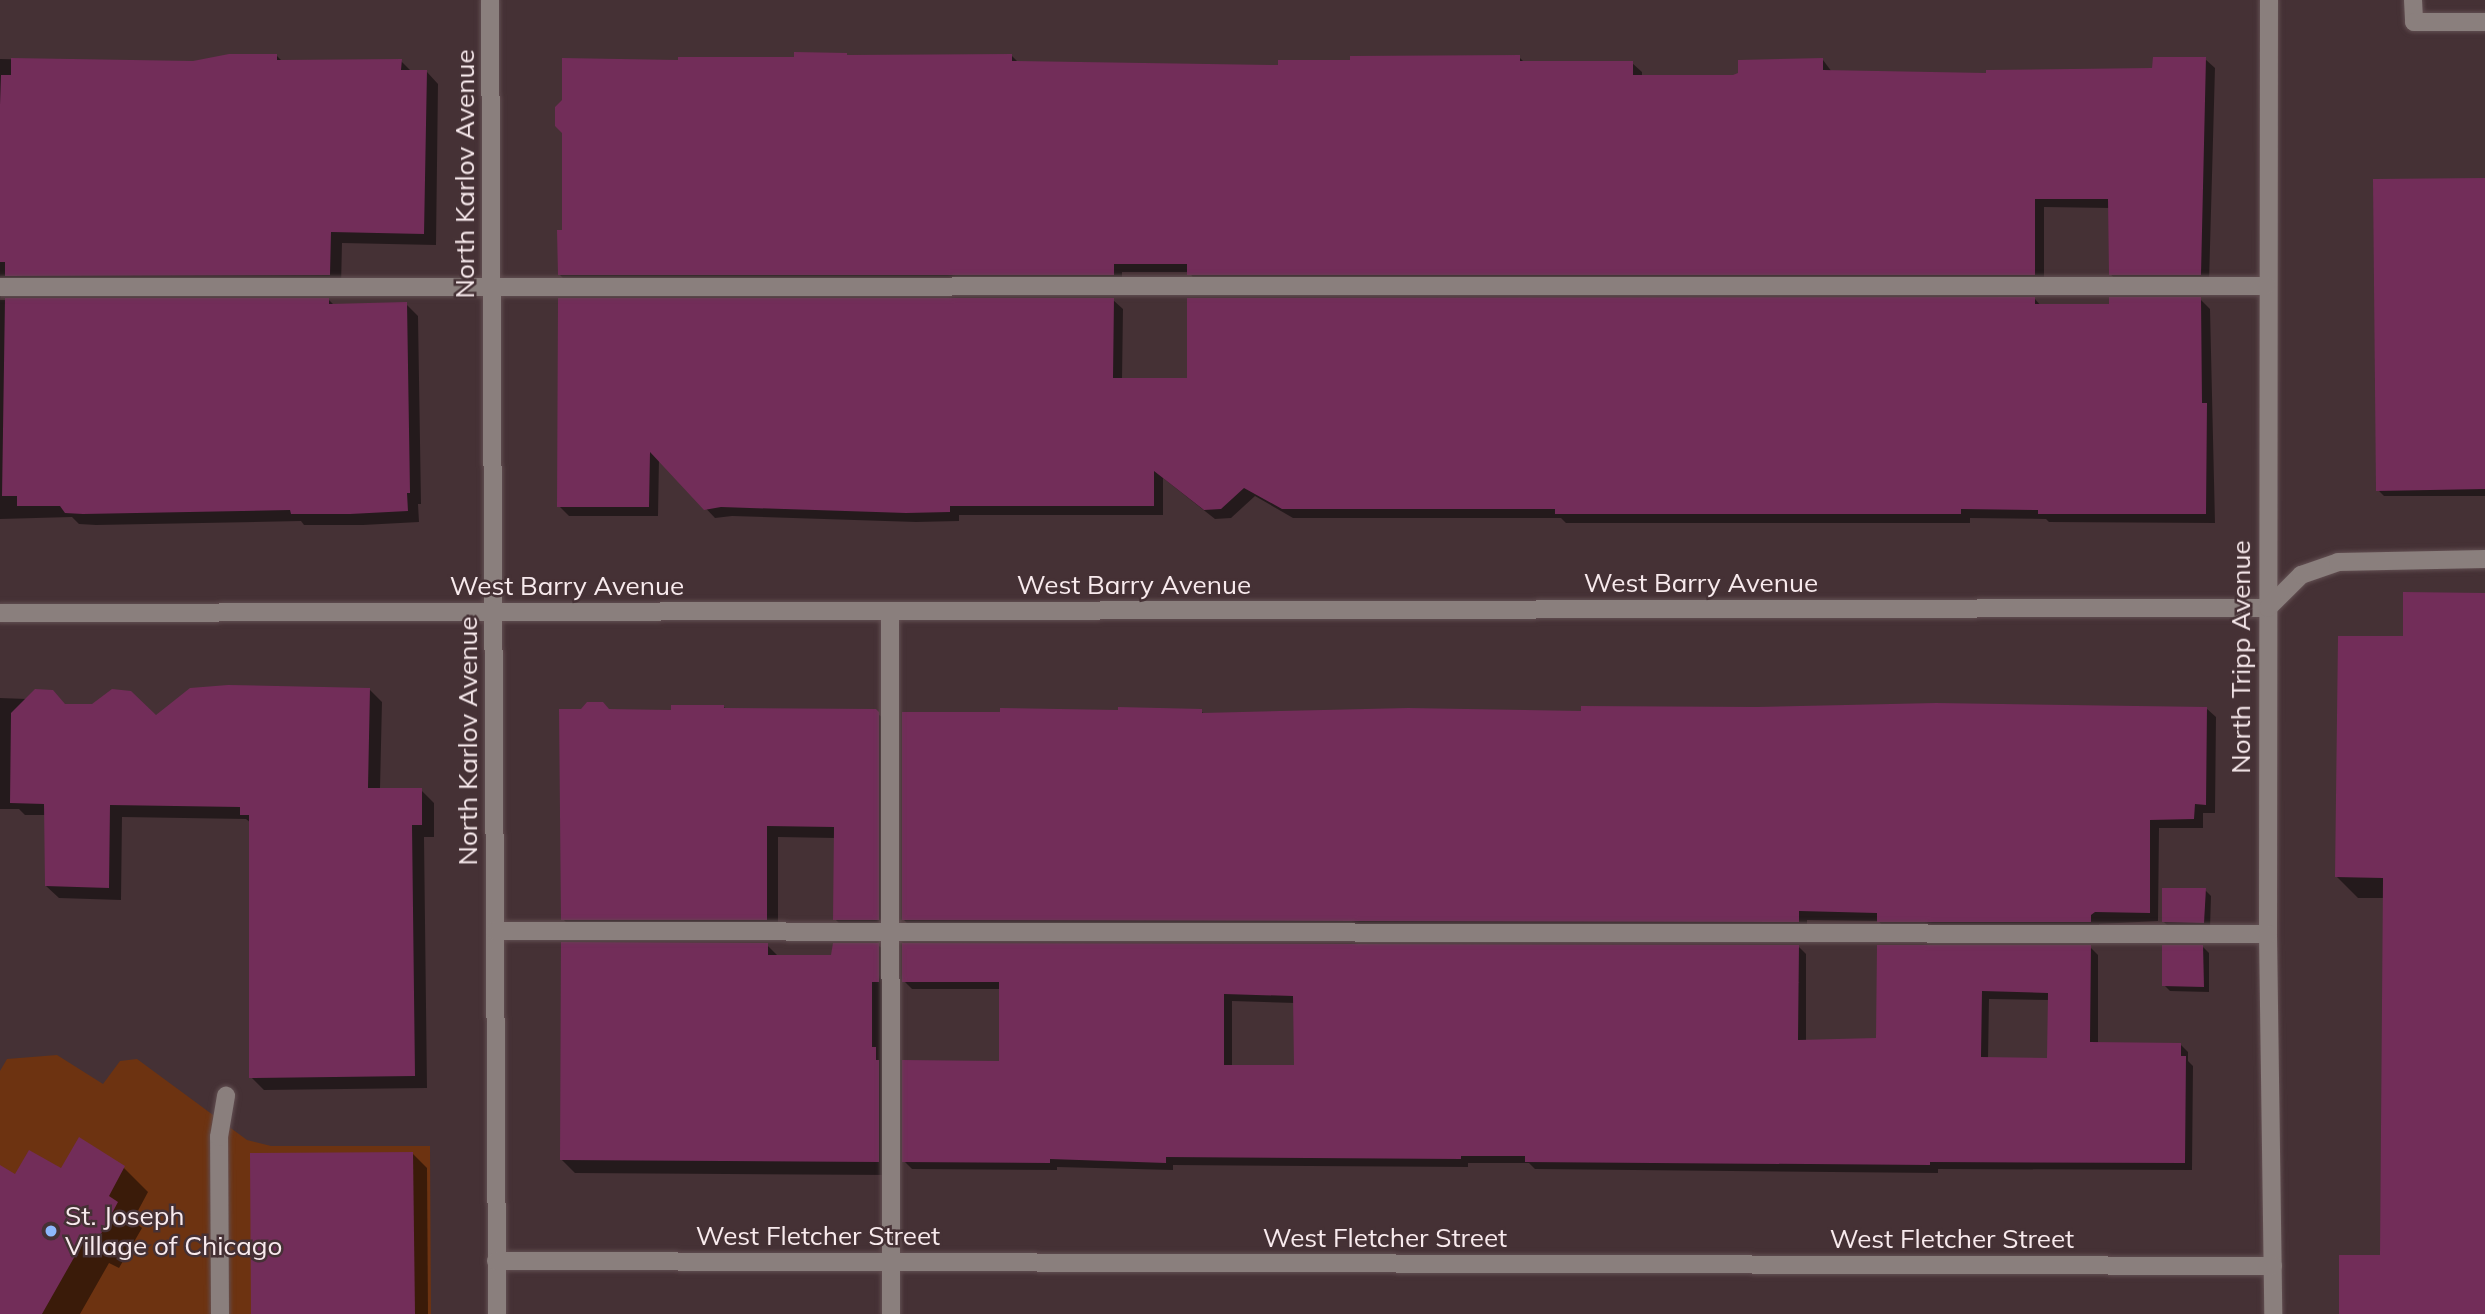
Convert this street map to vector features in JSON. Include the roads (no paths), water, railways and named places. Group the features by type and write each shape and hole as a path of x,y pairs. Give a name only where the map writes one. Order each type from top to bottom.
{"street":[{"name":"North Karlov Avenue","path":"490,0 497,1314"},
{"name":"North Tripp Avenue","path":"2269,0 2266,286 2268,934 2273,1314"},
{"path":"2413,0 2414,22 2485,22"},
{"path":"0,287 2266,286"},
{"path":"2268,608 2301,575 2338,562 2485,559"},
{"name":"West Barry Avenue","path":"0,613 2268,608"},
{"path":"890,612 891,1314"},
{"path":"495,931 2268,934"},
{"path":"219,1314 219,1137 226,1096"},
{"name":"West Fletcher Street","path":"496,1261 2273,1266"}],"place":[{"name":"St. Joseph Village of Chicago","path":"51,1231"}]}
